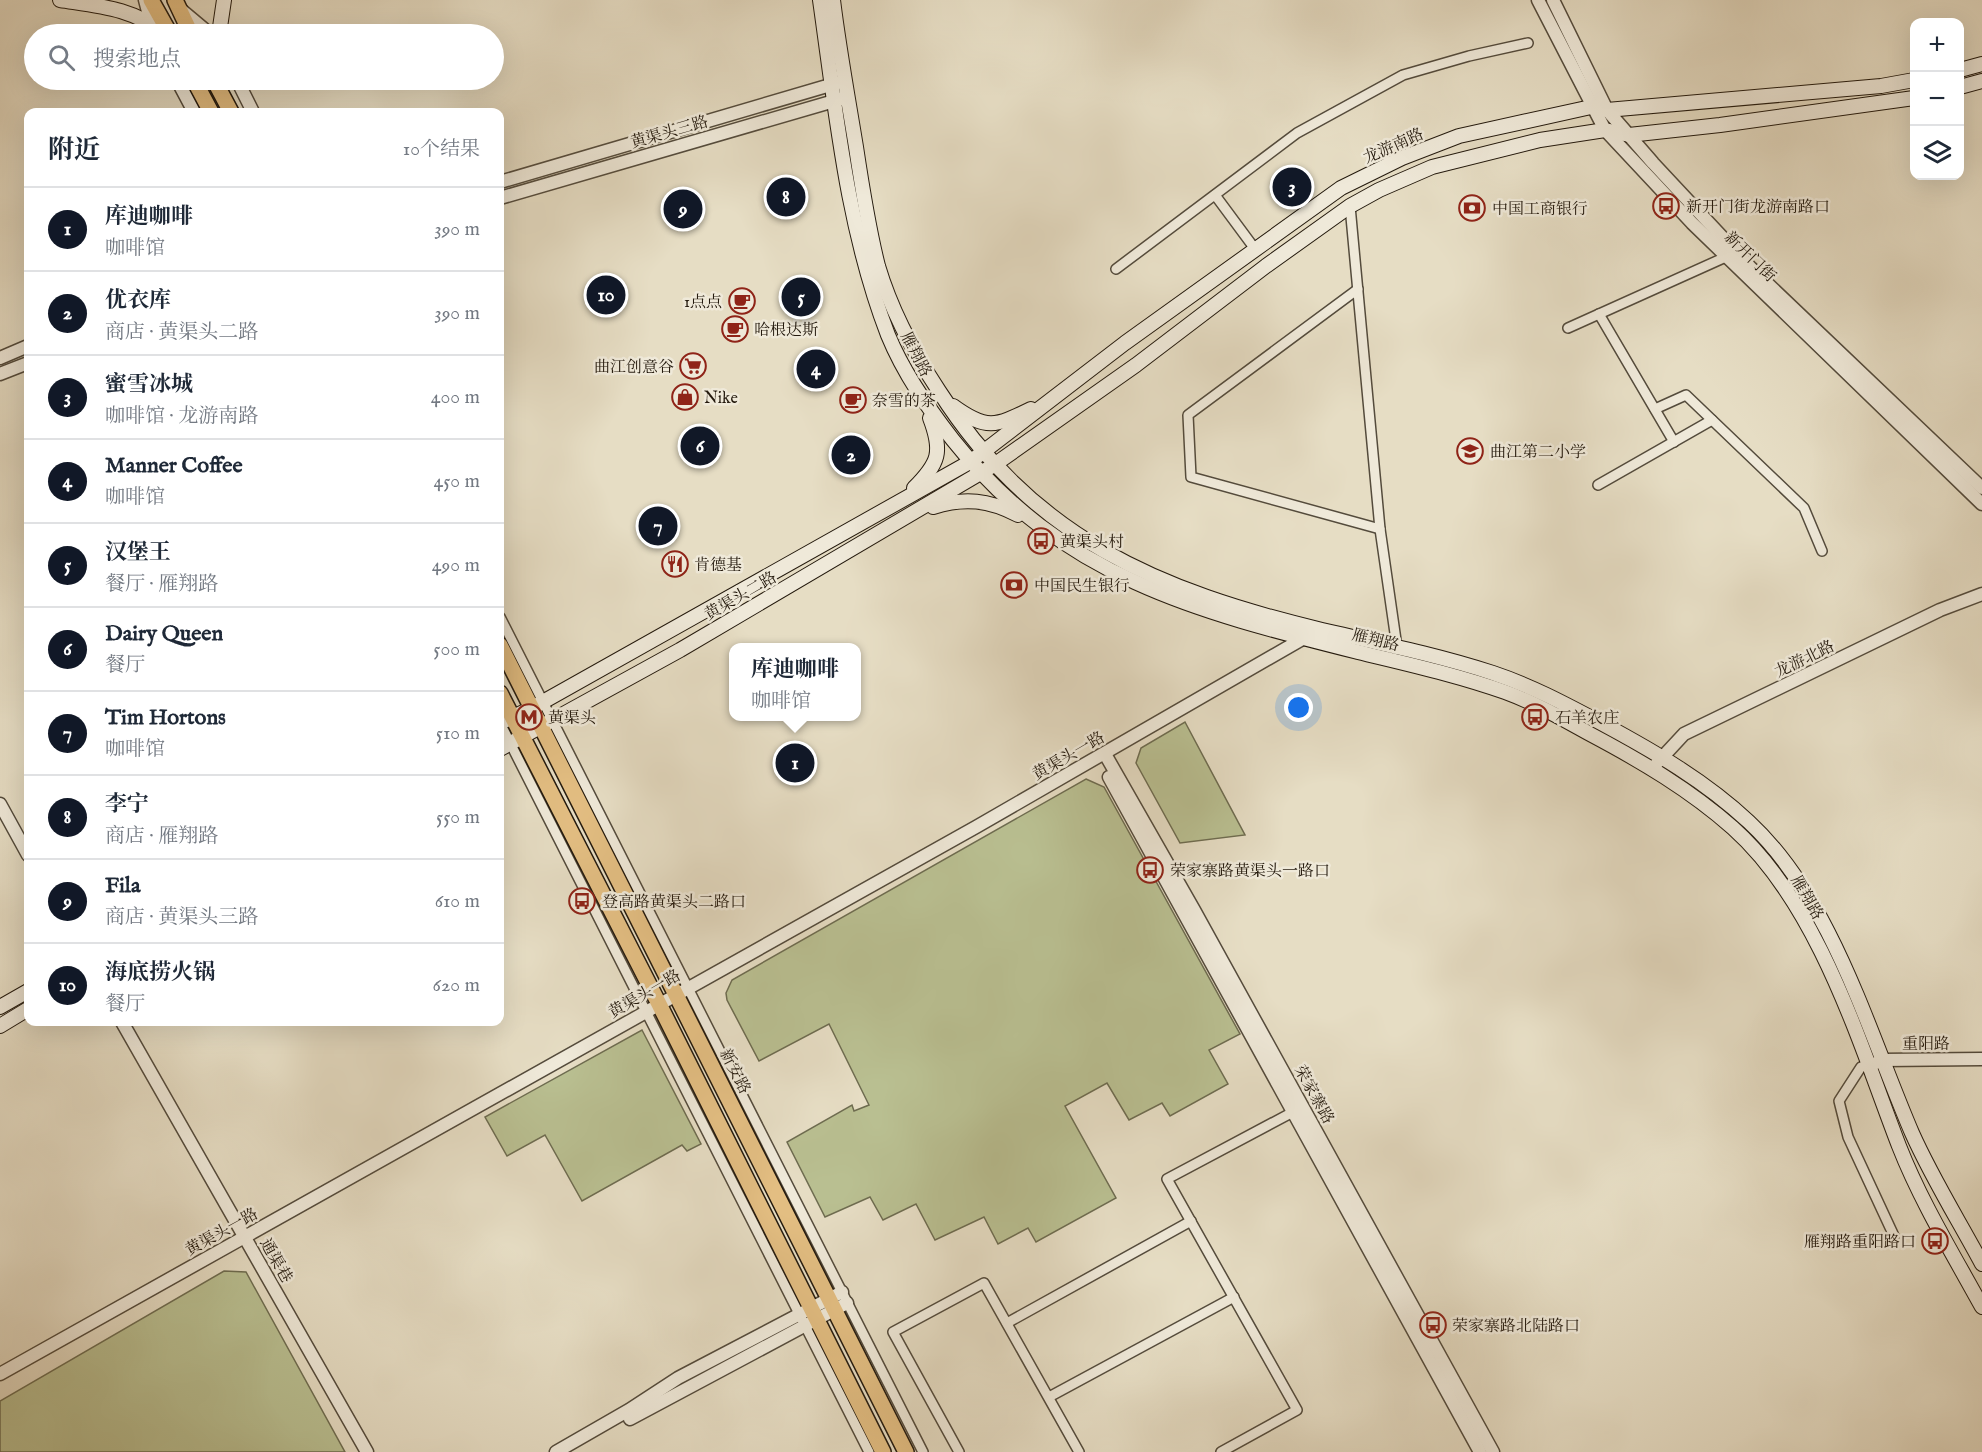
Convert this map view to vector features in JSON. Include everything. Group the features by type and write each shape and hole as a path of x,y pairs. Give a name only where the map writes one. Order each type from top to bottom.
{"main road":[{"path":"60,0 109,6 143,24"},
{"path":"151,0 165,24"},
{"path":"220,24 224,0"},
{"name":"雁翔路","path":"820,0 878,266 903,328 944,399 994,465 1033,503 1065,528 1110,556 1144,573 1203,596 1262,614 1397,647 1483,670 1521,683 1663,756 1747,820 1781,857 1821,922 1857,995 1901,1151 1921,1194 1982,1307"},
{"name":"雁翔路","path":"833,0 838,83"},
{"path":"176,4 186,24"},
{"path":"1964,69 1982,64"},
{"name":"龙游南路","path":"970,462 1049,400 1341,188 1402,158 1476,131 1591,107 1607,110 1881,86 1910,81"},
{"path":"1964,86 1982,81"},
{"path":"200,90 210,108"},
{"path":"219,90 229,108"},
{"name":"雁翔路","path":"841,99 850,196 868,272 894,348 923,399 970,462 1038,524 1071,550 1143,586 1186,603 1304,638 1459,678 1506,693 1567,721 1682,787 1729,824 1755,849 1784,886 1919,1149 1980,1257"},
{"path":"994,465 1136,365 1350,206 1379,190 1432,167 1540,140 1605,130 1629,135 1910,99"},
{"path":"900,501 931,470 936,460 938,438 923,399"},
{"path":"944,399 972,419 991,424 1005,422 1049,400"},
{"name":"黄渠头二路","path":"506,720 537,705 970,462"},
{"name":"黄渠头二路","path":"510,743 680,650 994,465"},
{"path":"914,512 954,501 983,501 997,504 1038,524"},
{"name":"新安路","path":"504,651 547,723 839,1300 906,1452"},
{"path":"506,720 510,743 652,1007 807,1316 883,1452"},
{"path":"0,1007 24,993"},
{"path":"0,1026 24,1011"}],"street":[{"path":"146,0 152,24"},
{"name":"新开门街","path":"1538,0 1591,107 1605,130 1672,202 1982,504"},
{"name":"新开门街","path":"1553,0 1607,110 1751,268 1982,488"},
{"path":"176,4 199,24"},
{"path":"1116,268 1297,133 1403,75 1469,56 1528,43"},
{"name":"黄渠头三路","path":"504,181 838,83"},
{"path":"182,90 192,108"},
{"path":"242,90 251,108"},
{"name":"黄渠头三路","path":"504,197 841,99"},
{"path":"1215,195 1255,249"},
{"path":"1350,206 1380,529 1397,647"},
{"path":"1568,328 1728,256"},
{"path":"1358,289 1188,415 1191,477 1380,529"},
{"path":"1599,314 1674,442"},
{"path":"0,358 24,348"},
{"path":"0,374 24,365"},
{"path":"1655,409 1686,395 1804,508 1822,551"},
{"path":"1598,485 1712,420"},
{"name":"龙游北路","path":"1652,769 1684,734 1940,610 1982,594"},
{"path":"504,627 537,705"},
{"name":"黄渠头一路","path":"0,1374 1101,756 1304,638"},
{"name":"荣家寨路","path":"1101,756 1480,1452"},
{"name":"荣家寨路","path":"1101,756 1200,921 1493,1452"},
{"path":"0,804 24,848"},
{"name":"通渠巷","path":"124,1026 367,1452"},
{"name":"重阳路","path":"1876,1062 1982,1059"},
{"path":"1876,1062 1861,1067 1839,1101 1848,1137 1894,1236"},
{"path":"1221,1452 1297,1410 1167,1179 1293,1112"},
{"path":"1007,1323 1191,1221"},
{"path":"959,1452 893,1332 984,1283 1079,1452"},
{"path":"1049,1397 1234,1298"},
{"path":"556,1452 629,1410 678,1378 839,1300 923,1452"},
{"path":"571,1452 807,1316"},
{"path":"807,1316 869,1452"}],"green space":[{"path":"1185,722 1245,835 1180,843 1136,763 1141,748"},
{"path":"1086,779 1104,787 1240,1034 1209,1050 1228,1084 1170,1116 1162,1103 1129,1120 1107,1083 1065,1106 1116,1198 1036,1242 1028,1228 998,1244 984,1217 935,1240 916,1204 883,1220 870,1197 825,1217 787,1142 852,1105 854,1111 869,1105 829,1024 759,1061 727,1000 726,993 732,980"},
{"path":"642,1030 701,1144 687,1151 682,1145 582,1201 545,1135 507,1156 485,1117"},
{"path":"224,1271 246,1272 345,1452 0,1452 0,1401"}],"place":[{"name":"蜜雪冰城","path":"1292,187"},
{"name":"李宁","path":"786,197"},
{"name":"新开门街龙游南路口","path":"1666,206"},
{"name":"中国工商银行","path":"1472,208"},
{"name":"Fila","path":"683,209"},
{"name":"海底捞火锅","path":"606,295"},
{"name":"汉堡王","path":"801,297"},
{"name":"1点点","path":"742,301"},
{"name":"哈根达斯","path":"735,329"},
{"name":"曲江创意谷","path":"693,366"},
{"name":"Manner Coffee","path":"816,369"},
{"name":"Nike","path":"685,397"},
{"name":"奈雪的茶","path":"853,400"},
{"name":"Dairy Queen","path":"700,446"},
{"name":"曲江第二小学","path":"1470,451"},
{"name":"优衣库","path":"851,455"},
{"name":"Tim Hortons","path":"658,526"},
{"name":"黄渠头村","path":"1041,541"},
{"name":"肯德基","path":"675,564"},
{"name":"中国民生银行","path":"1014,585"},
{"name":"黄渠头","path":"529,717"},
{"name":"石羊农庄","path":"1535,717"},
{"name":"库迪咖啡","path":"795,763"},
{"name":"荣家寨路黄渠头一路口","path":"1150,870"},
{"name":"登高路黄渠头二路口","path":"582,901"},
{"name":"雁翔路重阳路口","path":"1935,1241"},
{"name":"荣家寨路北陆路口","path":"1433,1325"}]}
